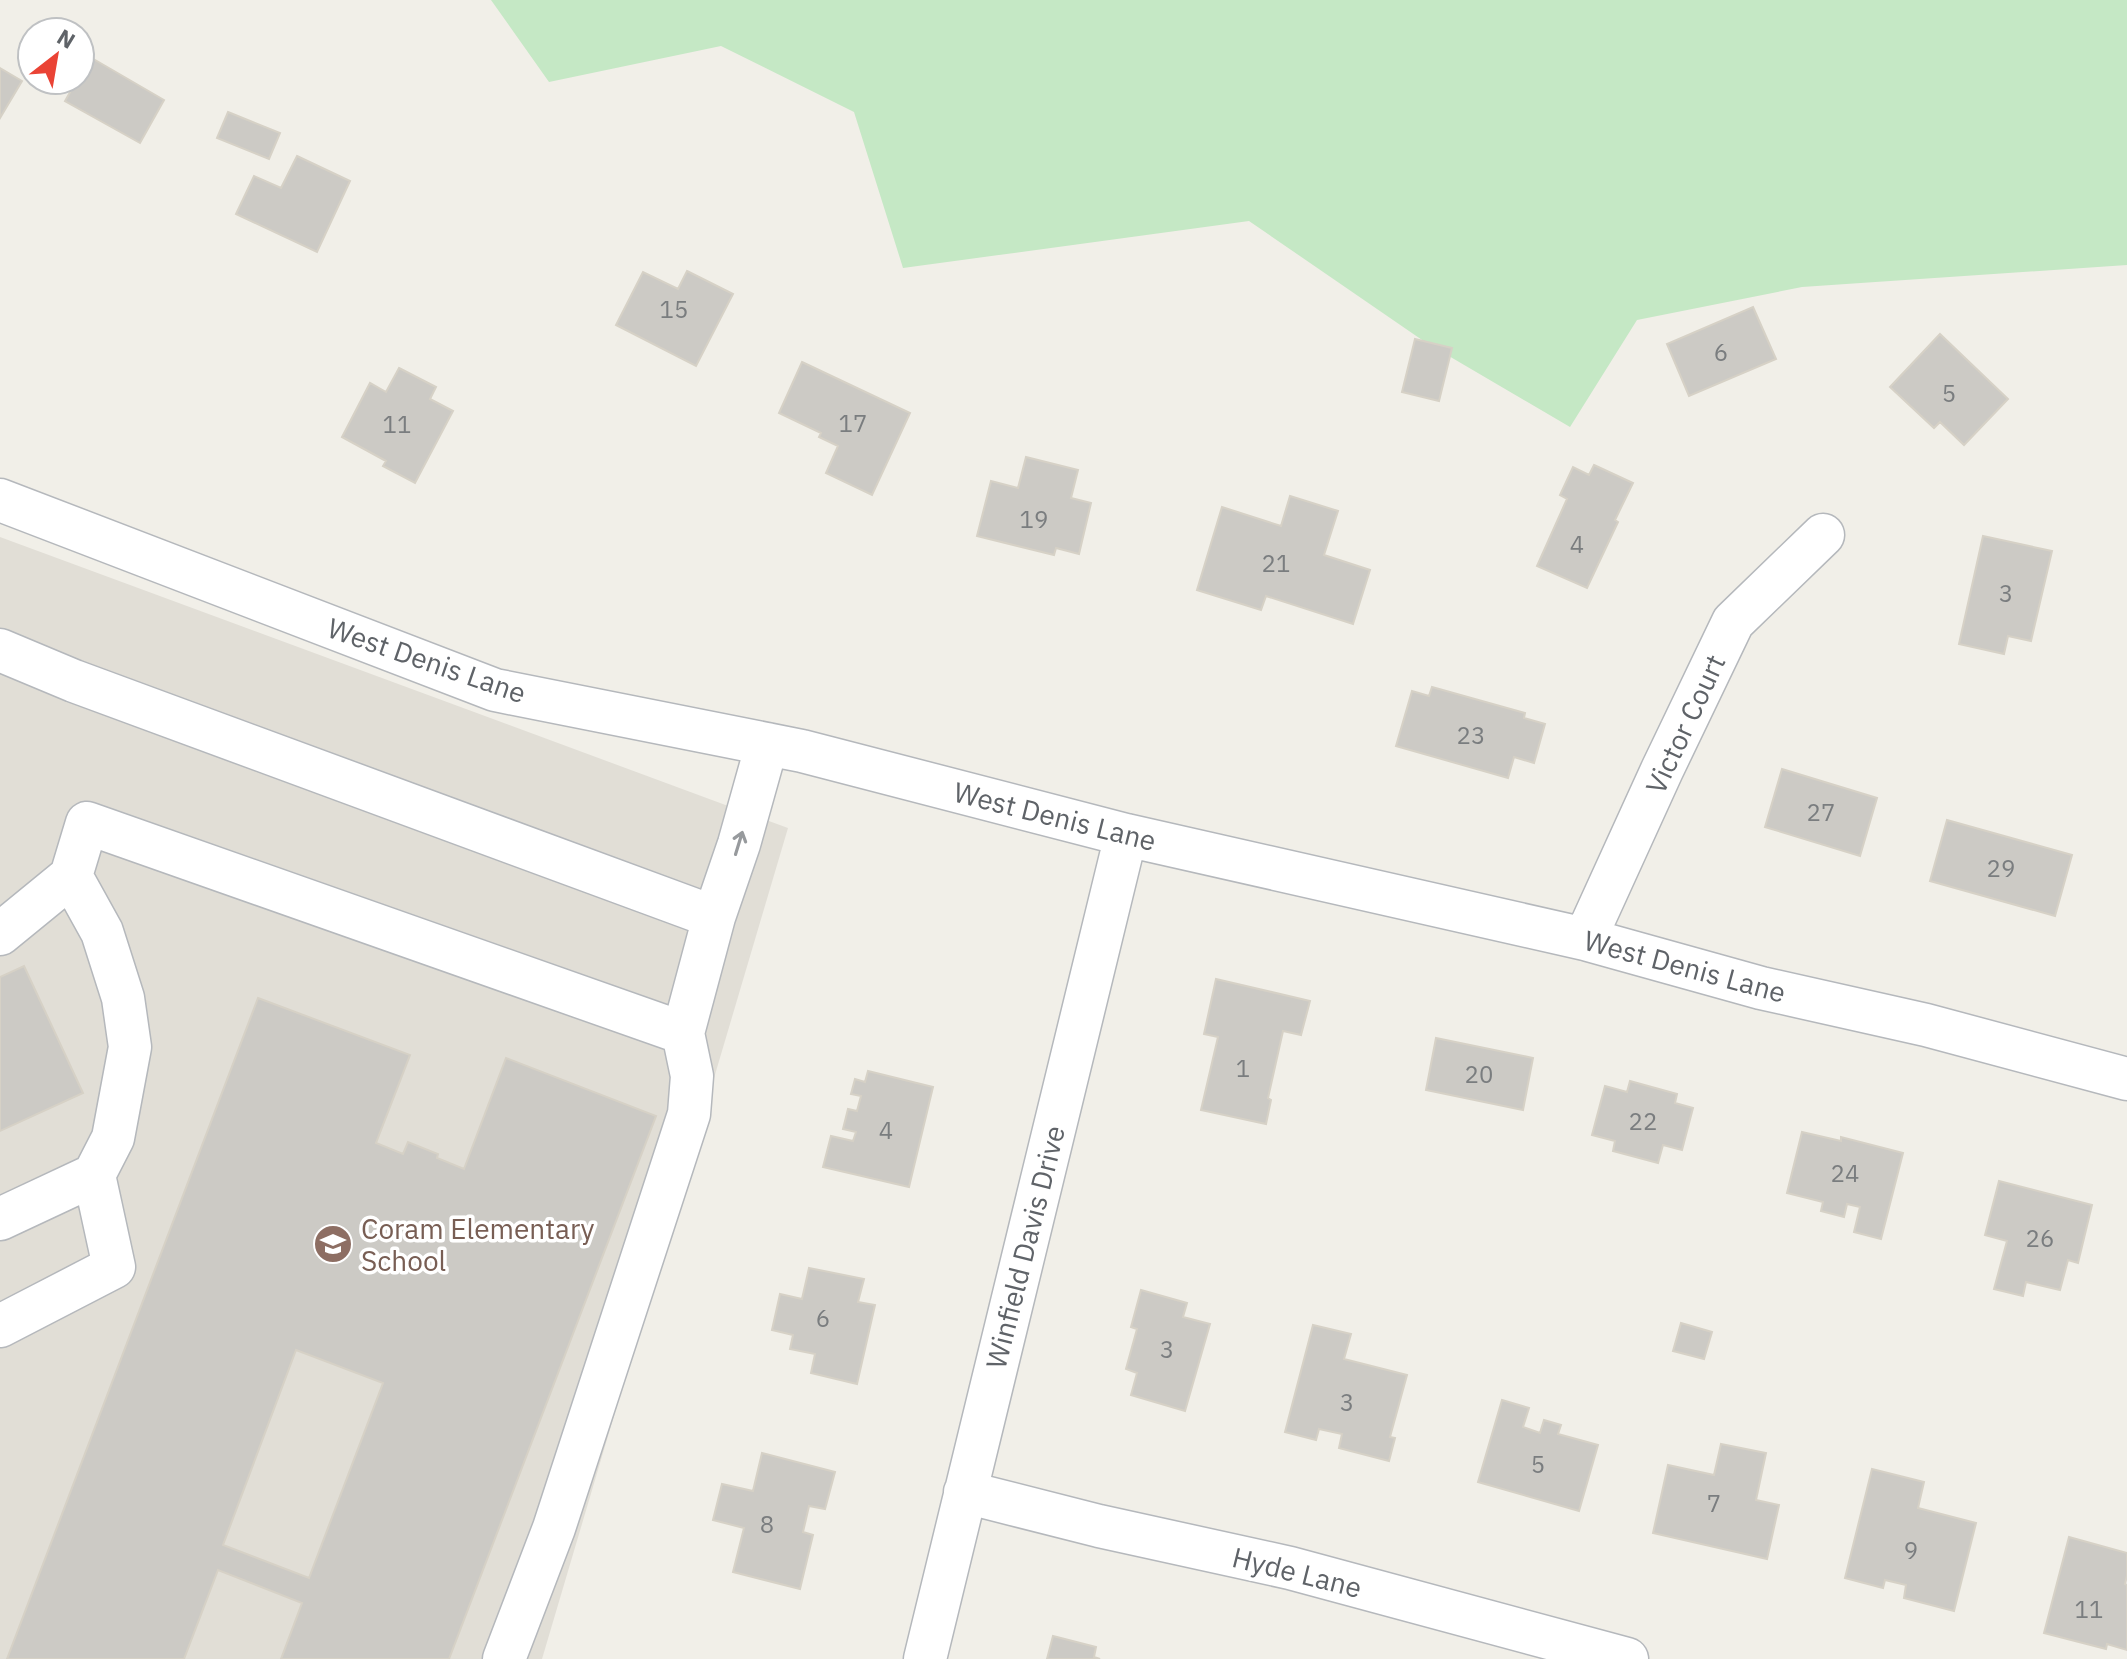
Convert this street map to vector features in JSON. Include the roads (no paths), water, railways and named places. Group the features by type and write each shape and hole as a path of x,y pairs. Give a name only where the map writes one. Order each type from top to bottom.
{"street":[{"name":"West Denis Lane","path":"0,500 495,690 802,751 1126,835 1585,939 1761,988 1926,1025 2127,1079"},
{"name":"Victor Court","path":"1585,939 1733,622 1823,535"},
{"path":"0,650 74,681 714,917"},
{"path":"504,1659 554,1528 689,1114 692,1076 683,1033 714,917 739,844 767,744"},
{"path":"0,934 71,876 87,823 683,1033"},
{"name":"Winfield Davis Drive","path":"925,1659 1126,835"},
{"path":"0,1219 94,1175 113,1138 130,1047 123,998 102,932 71,876"},
{"path":"0,1326 114,1267 94,1175"},
{"name":"Hyde Lane","path":"965,1492 1099,1526 1290,1568 1627,1659"}],"place":[{"name":"Coram Elementary School","path":"333,1244"}]}
